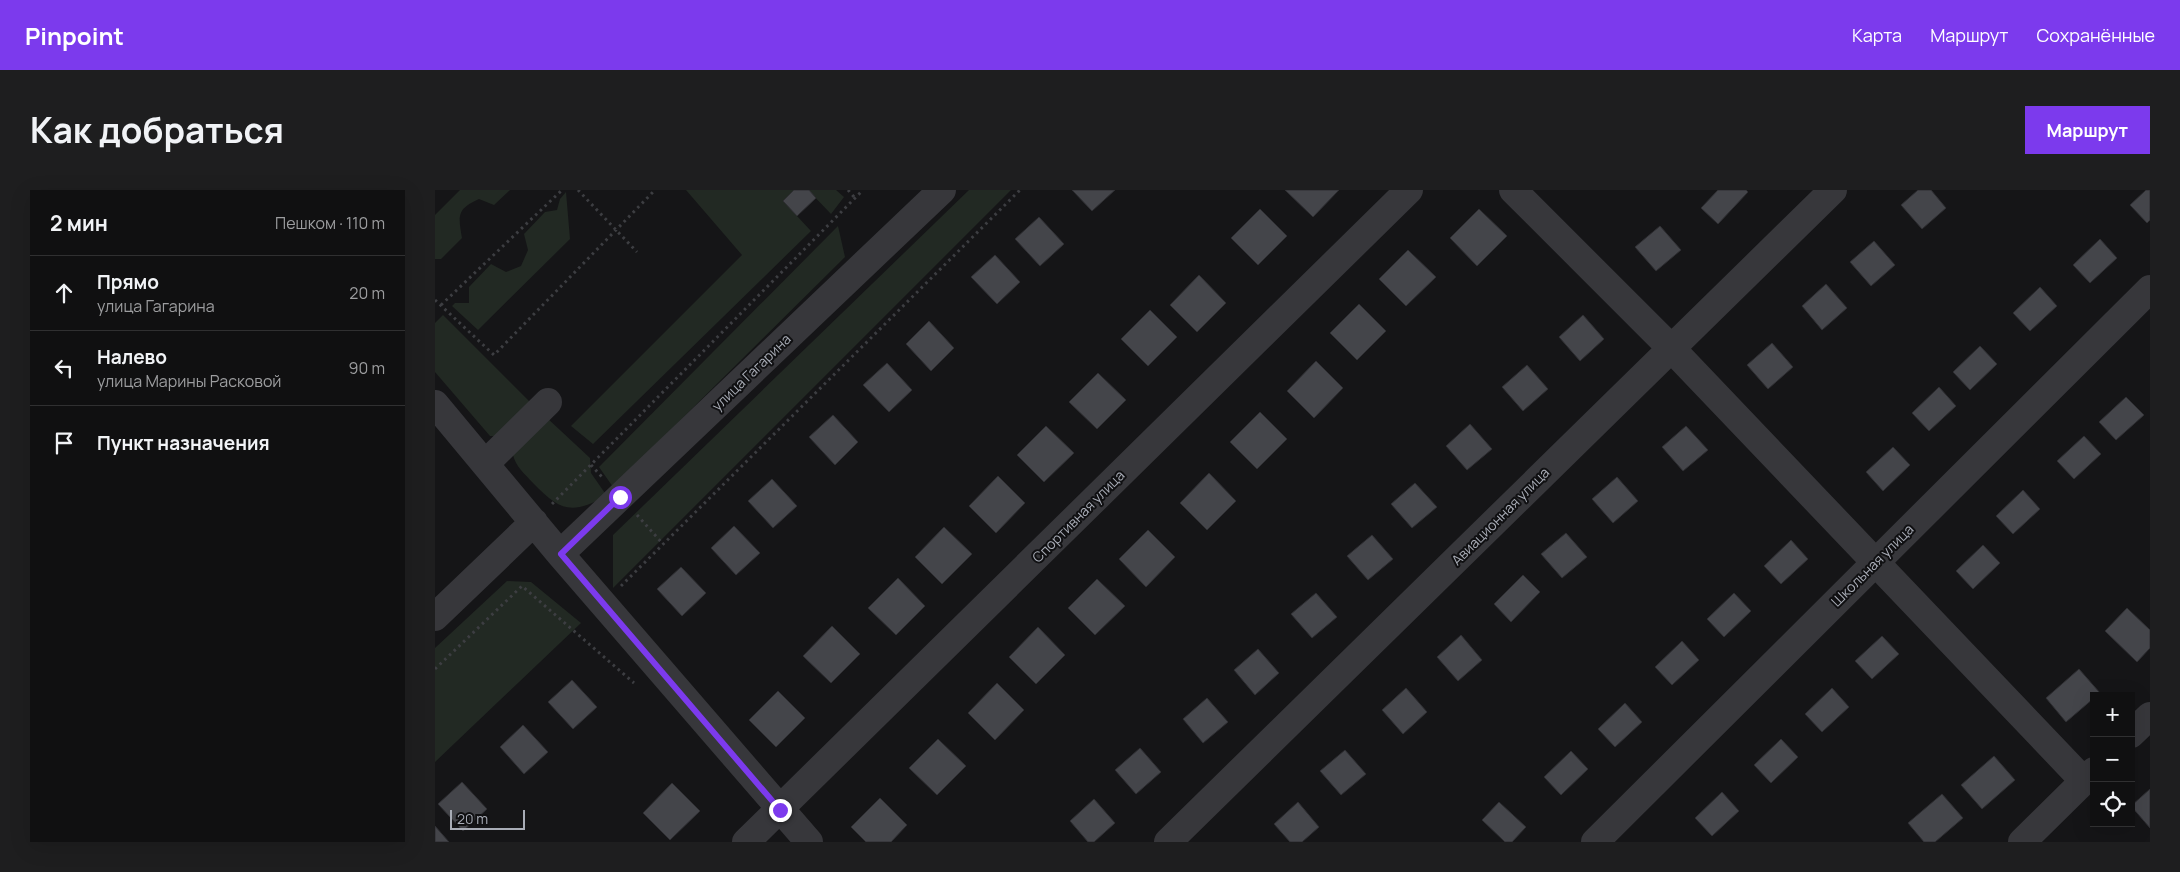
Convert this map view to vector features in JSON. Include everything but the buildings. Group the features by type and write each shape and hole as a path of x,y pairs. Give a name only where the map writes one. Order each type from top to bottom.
{"street":[{"name":"Спортивная улица","path":"746,842 1409,190"},
{"path":"1513,190 1671,348 1876,561 2089,776 2022,842"},
{"name":"Авиационная улица","path":"1168,842 1833,190"},
{"name":"улица Гагарина","path":"561,554 927,196"},
{"name":"Школьная улица","path":"1595,842 2150,289"},
{"path":"485,464 548,402"},
{"path":"435,404 603,604 809,842"},
{"path":"435,617 534,522"},
{"path":"2135,730 2150,716"}],"path":[{"path":"441,305 562,190"},
{"path":"578,190 637,252"},
{"path":"435,300 494,356 655,190"},
{"path":"848,190 855,198"},
{"path":"534,522 863,190"},
{"path":"603,604 1020,190"},
{"path":"435,669 522,586 641,690"}],"shaded area":[{"path":"460,190 510,190 494,205 479,199 467,206 460,218 462,238 441,259 435,259 435,215"},
{"path":"686,190 794,190 783,201 811,231 593,444 571,426 742,255"},
{"path":"808,190 836,190 844,197 831,214"},
{"path":"969,190 1011,190 613,588 613,535"},
{"path":"566,192 570,239 478,330 452,306 455,303 469,303 469,287 491,264 506,272 521,266 528,250 524,234 545,212 557,210 560,199"},
{"path":"838,226 845,257 613,487 599,467"},
{"path":"443,315 533,405 501,436 490,436 435,372 435,323"},
{"path":"546,417 590,458 591,473 607,496 584,506 567,507 551,500 521,470 513,455"},
{"path":"507,581 531,582 581,623 435,762 435,648"}],"route":[{"path":"620,497 561,554 780,810"}]}
